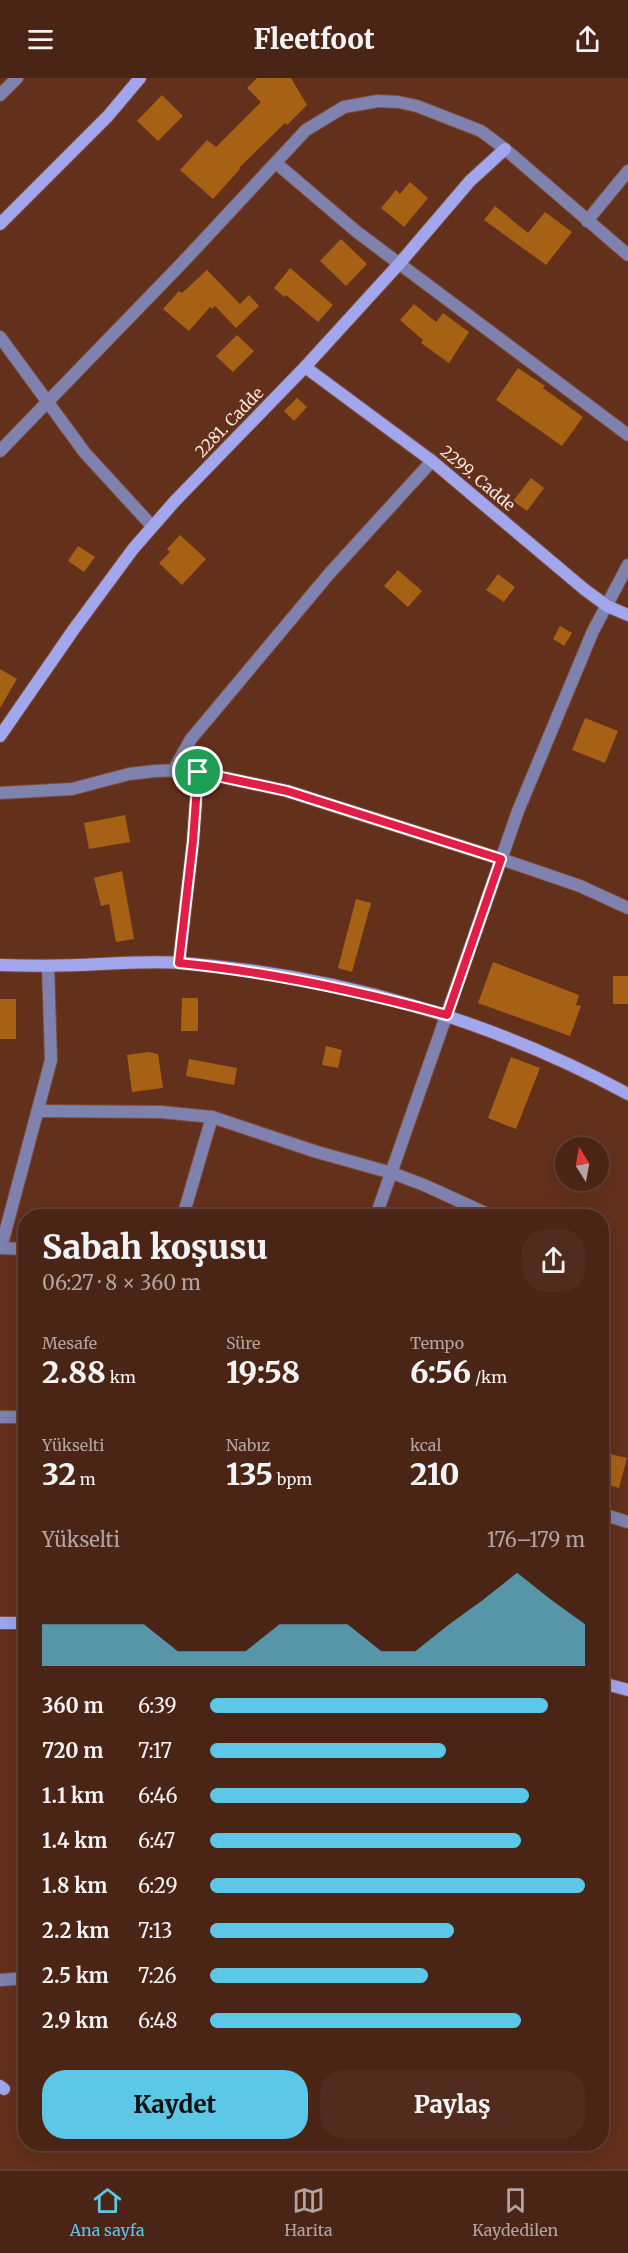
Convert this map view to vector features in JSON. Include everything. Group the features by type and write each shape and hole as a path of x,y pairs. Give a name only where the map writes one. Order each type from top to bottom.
{"street":[{"path":"0,95 17,78"},
{"path":"0,224 108,116 140,78"},
{"path":"0,451 306,130 344,107 378,101 417,106 480,131 505,149 628,255"},
{"name":"2281. Cadde","path":"1,732 106,583 152,526 305,367 399,264 470,181 505,149"},
{"path":"276,163 357,232 628,435"},
{"path":"587,221 628,171"},
{"path":"0,337 85,453 152,526"},
{"name":"2299. Cadde","path":"305,367 432,461 584,589 607,606 628,615"},
{"path":"173,771 191,739 329,574 432,461"},
{"path":"379,1209 518,812 579,663 628,565"},
{"path":"179,963 193,841 198,772"},
{"path":"0,793 72,789 129,774 198,772 287,791 580,886 628,908"},
{"path":"0,965 179,963 283,976 350,989 447,1015 557,1059 628,1094"},
{"path":"18,1249 1,1248 51,1060 48,966"},
{"path":"38,1111 161,1112 212,1117 317,1152 392,1173 477,1209"},
{"path":"185,1209 212,1117"},
{"path":"0,1417 18,1417"},
{"path":"609,1516 628,1522"},
{"path":"0,1623 18,1623"},
{"path":"609,1685 628,1690"},
{"path":"0,1980 18,1979"}],"building":[{"path":"257,78 291,78 307,105 239,168 213,199 180,170 207,140 216,147 261,102 247,88"},
{"path":"162,95 183,116 158,141 137,121"},
{"path":"410,182 428,198 404,227 381,208 396,190 400,194"},
{"path":"495,206 528,233 545,212 572,232 546,265 484,220"},
{"path":"341,239 367,264 346,286 320,261"},
{"path":"290,268 333,305 318,322 274,288"},
{"path":"207,270 240,304 249,295 259,306 236,328 215,306 212,309 210,307 189,331 163,309 179,291 182,293"},
{"path":"414,304 436,322 443,313 469,332 449,363 421,343 423,340 400,320"},
{"path":"237,335 254,351 233,372 216,356"},
{"path":"518,368 545,386 543,388 583,417 562,446 496,400"},
{"path":"297,398 307,407 294,421 284,411"},
{"path":"531,478 544,488 527,511 513,501"},
{"path":"180,535 206,559 182,585 159,563 170,552 167,549"},
{"path":"78,546 95,557 84,572 68,561"},
{"path":"398,570 422,591 408,607 384,586"},
{"path":"498,574 515,587 504,602 486,590"},
{"path":"560,626 572,633 564,646 553,639"},
{"path":"0,669 17,679 0,708"},
{"path":"585,718 618,731 605,763 572,750"},
{"path":"125,815 130,842 89,849 84,823"},
{"path":"122,871 134,939 116,942 109,904 101,906 94,878"},
{"path":"356,899 371,903 352,972 338,968"},
{"path":"493,962 579,995 576,1005 581,1006 570,1036 478,1003"},
{"path":"613,976 628,976 628,1004 613,1004"},
{"path":"182,998 198,998 198,1031 181,1031"},
{"path":"0,999 16,999 16,1039 0,1039"},
{"path":"326,1046 342,1050 338,1068 322,1065"},
{"path":"148,1052 158,1054 163,1088 132,1092 127,1055"},
{"path":"511,1057 540,1068 516,1129 488,1118"},
{"path":"189,1059 237,1068 234,1085 186,1076"},
{"path":"609,1454 627,1458 619,1488 609,1485"}],"route":[{"path":"198,772 287,791 501,859 447,1015 394,1000 283,976 227,967 179,963 193,841 198,772"}]}
